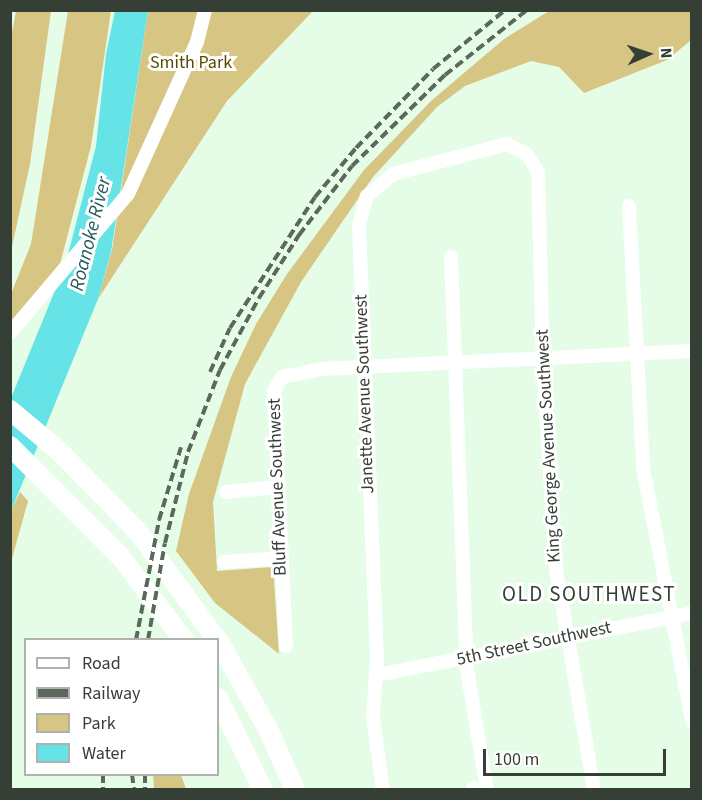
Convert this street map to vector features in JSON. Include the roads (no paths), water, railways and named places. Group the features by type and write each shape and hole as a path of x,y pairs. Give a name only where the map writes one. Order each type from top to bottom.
{"highway":[{"path":"10,410 109,500 168,568 216,638"},
{"path":"10,446 120,556 183,638"},
{"path":"219,644 269,731 295,789"},
{"path":"219,701 263,789"},
{"path":"219,702 250,789"}],"street":[{"path":"10,333 128,194 196,42 205,10"},
{"name":"Janette Avenue Southwest","path":"383,789 373,718 377,675 359,225 374,188 393,174 497,145 519,147 538,172"},
{"name":"King George Avenue Southwest","path":"538,172 543,358 553,530 565,637 594,789"},
{"path":"629,206 643,468 692,721"},
{"path":"451,257 469,657 467,669 488,789"},
{"path":"363,368 692,351"},
{"name":"Bluff Avenue Southwest","path":"286,646 278,487 276,383 289,373 363,368"},
{"path":"226,492 278,487"},
{"path":"224,562 281,558"},
{"name":"5th Street Southwest","path":"377,675 692,613"}],"water":[{"name":"Roanoke River","path":"115,11 148,11 111,252 98,299 11,511 11,398 65,266 96,146 106,54"}],"railway":[{"path":"210,372 230,328 315,197 356,148 433,69 505,10"},
{"path":"148,638 165,543 188,452 220,370 259,298 299,235 352,166 445,75 527,10"},
{"path":"136,638 159,520 181,447"},
{"path":"103,776 103,790"},
{"path":"132,776 134,790"},
{"path":"145,776 145,790"}],"district":[{"name":"OLD SOUTHWEST","path":"589,594"}],"park label":[{"name":"Smith Park","path":"191,63"}]}
